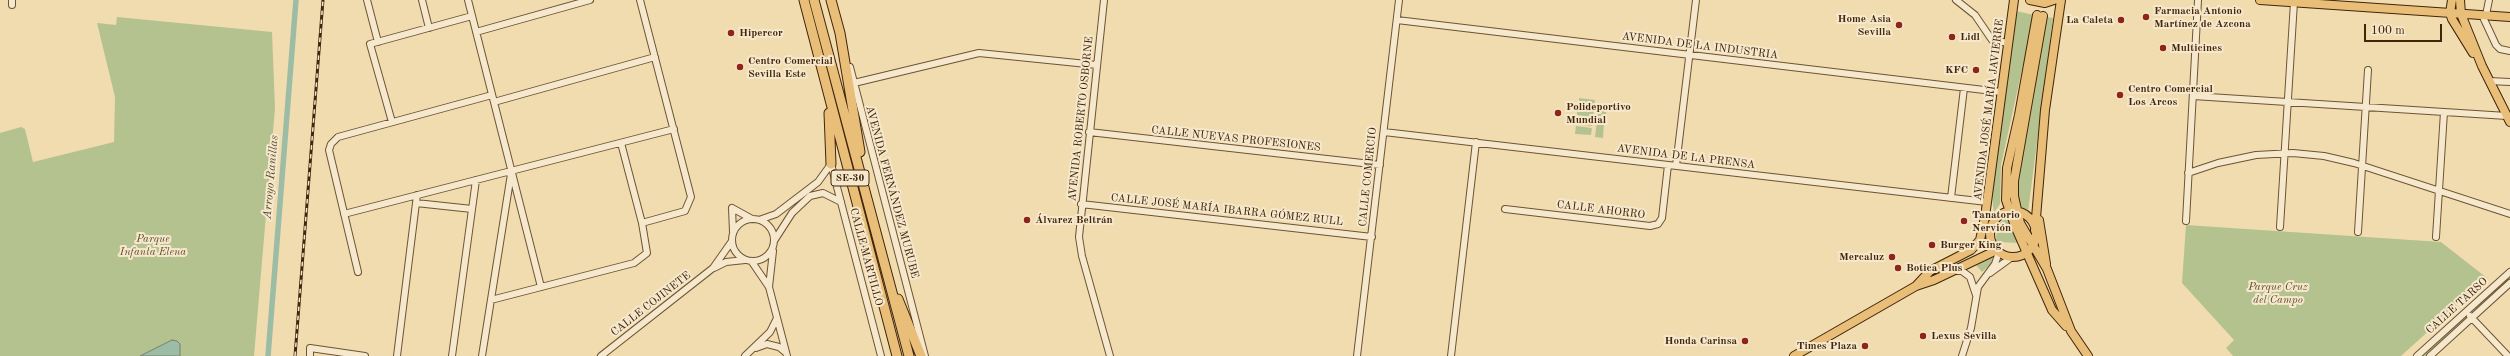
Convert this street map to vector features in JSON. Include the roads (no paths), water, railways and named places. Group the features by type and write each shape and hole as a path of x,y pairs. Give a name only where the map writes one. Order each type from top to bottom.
{"highway":[{"name":"SE-30","path":"804,0 897,356"},
{"name":"SE-30","path":"814,0 909,356"},
{"path":"831,0 840,33 859,140 864,183"},
{"path":"827,91 831,164"},
{"path":"889,280 921,356"}],"main road":[{"name":"AVENIDA JOSÉ MARÍA JAVIERRE","path":"1998,251 1991,241 1994,223 1987,202 2014,0"},
{"path":"2030,0 2045,3 2054,0"},
{"path":"1794,356 1916,286 1998,251 2012,256 2026,252 2033,244 2038,210 2045,110 2061,0"},
{"path":"2260,0 2360,4 2461,14 2485,12 2510,17"},
{"path":"2452,0 2450,13 2457,29 2482,66"},
{"path":"2460,0 2461,14 2482,66 2508,115"},
{"path":"1916,286 1930,271 1974,248 1981,237 1994,223 2006,200 2007,168 2040,16 2014,181 2013,212 2026,252 2052,310 2071,331 2088,356"},
{"path":"2006,200 2047,269 2071,331"},
{"path":"1981,237 1987,202"},
{"path":"2038,210 2047,269"},
{"path":"1994,223 2013,212 2028,217 2035,230"}],"street":[{"path":"367,0 378,42"},
{"path":"422,0 429,28"},
{"path":"468,0 541,287"},
{"path":"476,32 590,0"},
{"path":"640,0 691,197 685,212 642,223"},
{"name":"AVENIDA ROBERTO OSBORNE","path":"1104,0 1081,204 1079,237 1082,256 1110,356"},
{"name":"CALLE COMERCIO","path":"1357,356 1399,0"},
{"path":"1676,166 1696,0"},
{"path":"1956,0 1975,15 1992,40 2008,43"},
{"path":"2489,0 2485,12 2496,45 2500,49 2510,51"},
{"path":"2186,221 2198,2"},
{"path":"2280,227 2294,2"},
{"path":"392,122 370,44 472,16"},
{"name":"AVENIDA DE LA INDUSTRIA","path":"1397,20 2002,92"},
{"name":"AVENIDA FERNÁNDEZ MURUBE","path":"840,33 925,356"},
{"path":"854,84 979,53 1096,65"},
{"path":"358,272 329,150 331,144 338,137 392,122 655,57"},
{"path":"2358,232 2368,70"},
{"path":"2489,81 2510,82"},
{"path":"1950,198 1964,88"},
{"path":"2193,96 2508,115"},
{"path":"2436,237 2444,112"},
{"path":"344,214 674,129"},
{"name":"CALLE NUEVAS PROFESIONES","path":"1089,132 1380,165"},
{"name":"AVENIDA DE LA PRENSA","path":"1384,132 1987,202"},
{"path":"491,300 640,260 647,253 642,223 621,142"},
{"path":"1451,356 1476,142"},
{"path":"2188,173 2237,158 2284,153 2324,156 2362,165 2510,213"},
{"path":"773,248 764,259 752,262 745,260 737,254 732,241 732,208 752,219 759,220 776,214 806,192 826,174 831,164"},
{"name":"CALLE MARTILLO","path":"831,164 881,356"},
{"name":"CALLE AHORRO","path":"1505,209 1650,226 1658,224 1662,218 1668,165"},
{"path":"482,356 511,171"},
{"path":"452,356 476,180"},
{"path":"774,241 792,213 810,196 823,193 841,202"},
{"path":"397,356 417,195"},
{"path":"416,203 472,209"},
{"name":"CALLE JOSÉ MARÍA IBARRA GÓMEZ RULL","path":"1081,204 1372,237"},
{"path":"733,234 738,225 752,219"},
{"path":"759,220 771,229 774,241 769,287"},
{"name":"CALLE COJINETE","path":"713,268 732,241"},
{"path":"1962,356 1971,328 1976,295 1985,276 1995,264 1998,251"},
{"path":"1985,276 2012,256"},
{"name":"CALLE COJINETE","path":"601,356 713,268 726,262 745,260"},
{"path":"752,262 769,287 786,355"},
{"path":"1952,271 1962,271 1970,277 1976,295"},
{"name":"CALLE TARSO","path":"2417,356 2510,272"},
{"name":"CALLE TARSO","path":"2430,356 2510,283"},
{"path":"2466,312 2500,353 2508,356"},
{"path":"745,356 770,332 777,318"},
{"path":"754,349 767,344 780,347 786,355"},
{"path":"310,356 310,348 365,356"}],"waterway":[{"name":"Arroyo Ranillas","path":"268,356 296,0"}],"railway":[{"path":"295,356 323,0"}],"place":[{"name":"Farmacia Antonio Martínez de Azcona","path":"2146,17"},
{"name":"La Caleta","path":"2121,20"},
{"name":"Home Asia Sevilla","path":"1899,25"},
{"name":"Hipercor","path":"731,33"},
{"name":"Lidl","path":"1952,37"},
{"name":"Multicines","path":"2163,48"},
{"name":"Centro Comercial Sevilla Este","path":"740,67"},
{"name":"KFC","path":"1976,70"},
{"name":"Centro Comercial Los Arcos","path":"2120,95"},
{"name":"Polideportivo Mundial","path":"1558,113"},
{"name":"Álvarez Beltrán","path":"1027,220"},
{"name":"Tanatorio Nervión","path":"1964,221"},
{"name":"Burger King","path":"1932,245"},
{"name":"Mercaluz","path":"1892,257"},
{"name":"Botica Plus","path":"1898,268"},
{"name":"Lexus Sevilla","path":"1923,336"},
{"name":"Honda Carinsa","path":"1745,341"},
{"name":"Times Plaza","path":"1865,346"}],"park label":[{"name":"Parque Infanta Elena","path":"153,245"},
{"name":"Parque Cruz del Campo","path":"2278,293"}]}
